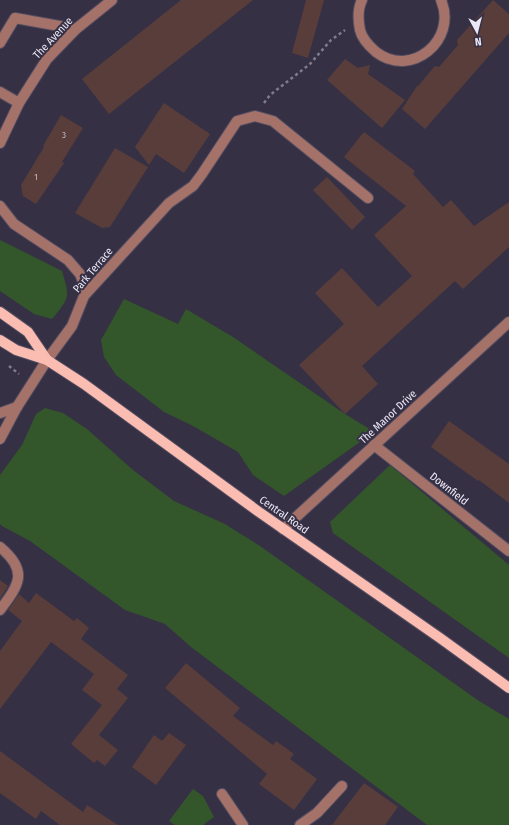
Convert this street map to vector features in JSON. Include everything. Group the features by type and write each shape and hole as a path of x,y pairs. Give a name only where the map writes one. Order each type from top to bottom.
{"main road":[{"name":"Central Road","path":"0,312 28,332 46,360"},
{"name":"Central Road","path":"0,340 16,350 46,360 84,384 283,529 509,688"}],"street":[{"name":"The Avenue","path":"0,143 19,103 47,59 76,29 112,0"},
{"path":"362,0 359,5 358,20 361,34 369,47 381,56 395,60 410,60 423,55 434,47 442,35 445,22 442,0"},
{"path":"0,43 15,18 76,29"},
{"path":"0,92 19,103"},
{"path":"255,116 273,121 368,198"},
{"name":"Park Terrace","path":"0,439 17,407 46,360 72,326 84,296 168,203 193,186 237,121 255,116"},
{"path":"0,206 14,224 68,260 80,274 84,284 84,296"},
{"name":"The Manor Drive","path":"283,529 509,322"},
{"path":"0,413 17,407"},
{"name":"Downfield","path":"374,445 509,551"},
{"path":"0,547 17,564 18,580 14,592 0,610"},
{"path":"300,825 317,814 342,786"},
{"path":"222,794 243,825"}],"path":[{"path":"255,116 270,95 310,64 331,40 358,20"},
{"path":"4,362 32,384"}],"green space":[{"path":"0,240 62,271 67,297 52,319 34,314 0,291"},
{"path":"124,299 178,324 186,309 233,337 345,414 373,431 360,442 284,496 253,475 238,452 193,426 164,412 116,375 104,357 101,340"},
{"path":"45,408 63,413 87,429 133,470 174,501 225,524 260,546 479,701 509,719 509,825 427,825 191,647 165,624 125,610 30,541 2,526 0,524 0,475 22,445 36,414"},
{"path":"390,465 509,565 509,658 333,533 330,522"},
{"path":"193,789 203,796 214,817 203,825 175,825 169,821"}],"building":[{"path":"181,0 253,0 109,114 82,79"},
{"path":"306,0 324,0 308,58 292,53"},
{"path":"493,0 509,14 509,33 425,129 402,109 417,86 435,66 439,67 458,45 457,40"},
{"path":"345,59 358,68 370,65 368,74 405,100 382,128 327,80"},
{"path":"164,103 210,134 184,173 156,154 149,165 135,147"},
{"path":"61,115 83,128 62,162 64,163 36,204 23,196 21,185"},
{"path":"364,132 415,171 413,174 443,207 451,200 474,226 509,202 509,247 463,289 455,281 362,366 378,384 345,414 299,365 344,324 315,293 342,268 378,307 412,276 374,235 406,206 344,157"},
{"path":"115,148 148,167 110,227 102,228 75,213"},
{"path":"327,177 365,217 352,230 313,190"},
{"path":"449,421 509,464 509,503 431,447"},
{"path":"0,580 8,586 0,599"},
{"path":"36,593 74,621 77,618 89,628 81,639 128,675 117,689 128,698 99,735 118,750 105,766 97,760 94,763 71,744 102,705 82,690 94,674 51,642 0,709 0,651 22,621 8,610 19,594 29,603"},
{"path":"186,663 240,708 233,716 273,745 276,741 294,754 290,759 317,779 294,810 259,784 267,774 165,688"},
{"path":"169,733 186,745 156,785 132,767 154,735 162,741"},
{"path":"0,751 83,812 87,805 118,825 60,825 41,811 36,819 0,793"},
{"path":"364,783 398,807 385,825 332,825"}]}
